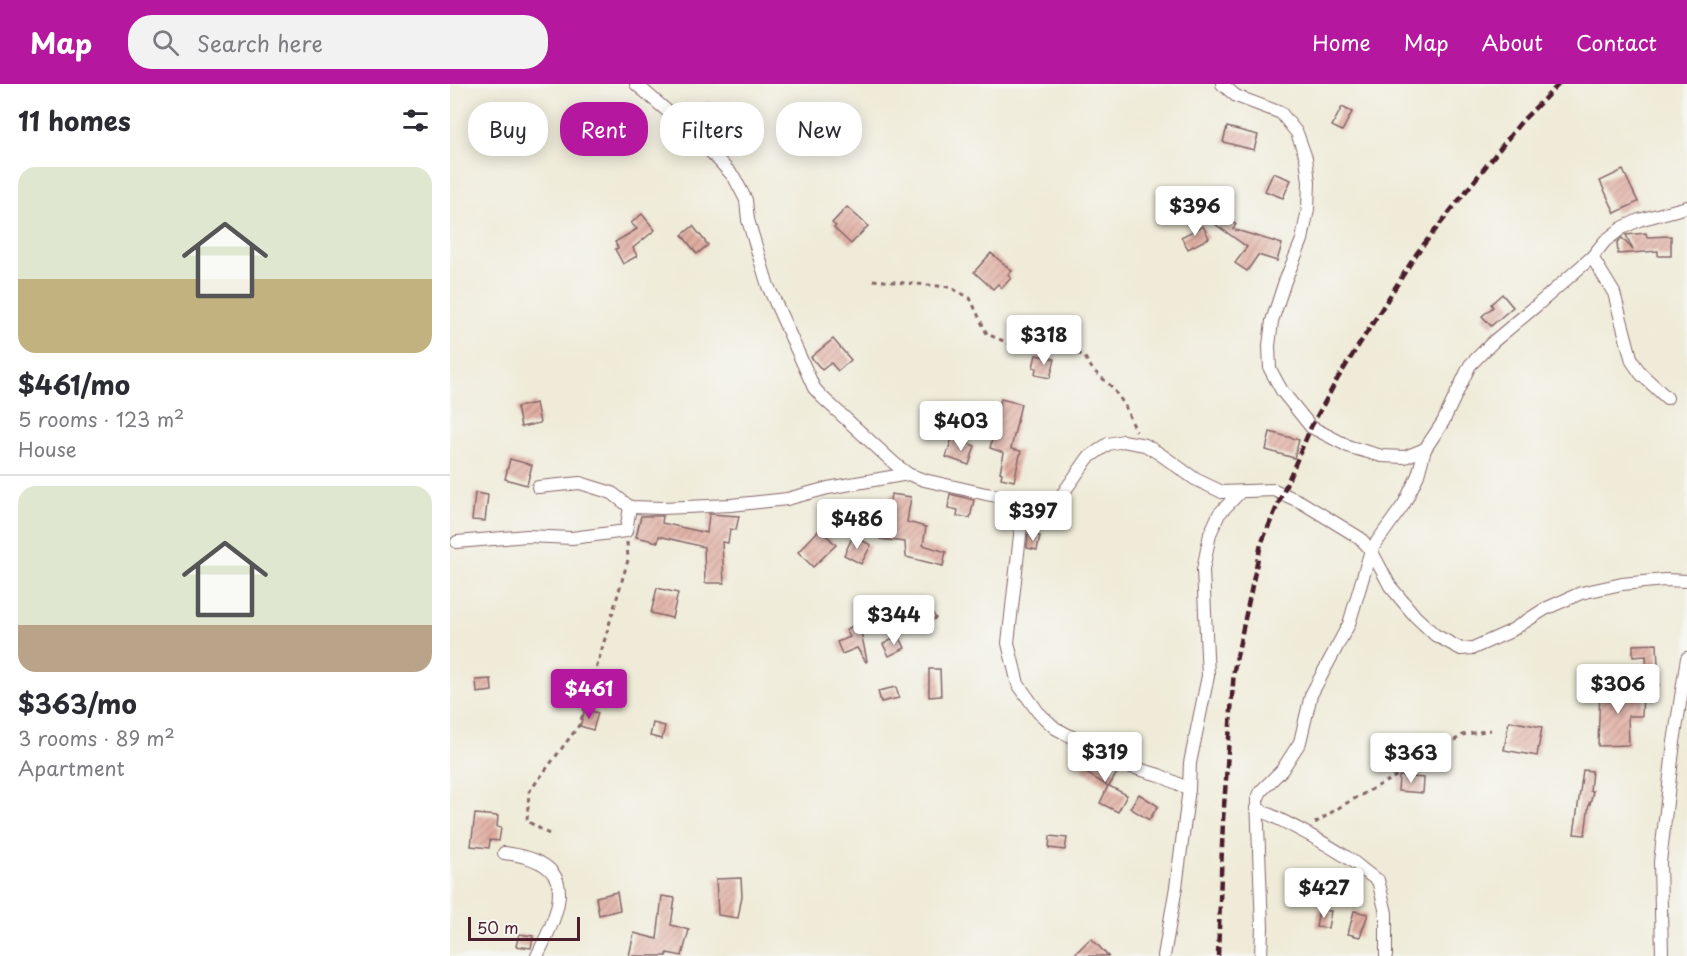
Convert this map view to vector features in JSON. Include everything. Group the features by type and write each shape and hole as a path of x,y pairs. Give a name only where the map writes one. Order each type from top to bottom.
{"street":[{"path":"636,84 696,136 734,177 746,200 748,220 768,286 814,388 874,445 909,474 924,480 986,494 1046,504 1059,499 1088,458 1108,444 1123,441 1144,446 1160,454 1195,480 1222,492 1274,490 1301,502 1360,538 1371,550 1390,586 1415,616 1436,635 1461,649 1473,648 1509,632 1545,609 1581,593 1622,584 1665,580 1687,581"},
{"path":"1222,84 1236,96 1281,113 1298,133 1306,158 1309,182 1308,209 1302,240 1272,321 1269,346 1270,369 1298,414 1311,427 1350,447 1382,456 1405,457 1425,449"},
{"path":"1261,956 1262,927 1256,808 1261,791 1282,770 1300,742 1311,695 1349,624 1371,550 1404,504 1418,474 1425,449 1443,422 1470,365 1622,228 1639,220 1687,207"},
{"path":"1592,256 1614,293 1632,362 1641,374 1667,398"},
{"path":"538,487 580,483 612,493 630,507 731,505 787,499 828,488 909,474"},
{"path":"1164,956 1176,887 1189,789 1190,763 1209,671 1203,570 1210,534 1219,514 1240,492"},
{"path":"1024,499 1008,643 1018,684 1038,712 1055,728 1125,765 1159,775 1189,789"},
{"path":"457,542 527,536 572,538 626,531 630,507"},
{"path":"1662,956 1660,862 1674,742 1687,658"},
{"path":"1674,742 1687,739"},
{"path":"1256,808 1303,830 1349,858 1378,880 1386,913 1386,956"},
{"path":"504,853 520,855 533,860 550,869 557,877 560,888 558,905 537,956"}],"path":[{"path":"873,280 949,287 970,298 987,334 1015,346 1043,344 1068,349 1084,356 1093,370 1111,386 1124,404 1144,446"},
{"path":"549,834 527,821 529,792 580,724 628,560 626,531"},
{"path":"1303,830 1343,805 1431,757 1462,735 1491,730"}],"building":[{"path":"1342,107 1352,112 1342,131 1332,126"},
{"path":"1227,127 1258,135 1254,150 1223,142"},
{"path":"1623,170 1638,202 1615,213 1600,181"},
{"path":"1273,173 1291,180 1283,198 1265,191"},
{"path":"847,207 868,226 851,244 834,228 836,226 832,223"},
{"path":"642,214 655,230 633,248 637,256 623,264 615,249 618,248 615,242 637,229 631,223"},
{"path":"1221,214 1236,224 1233,229 1282,244 1277,261 1258,255 1247,271 1235,263 1247,247 1215,224"},
{"path":"693,226 708,245 697,254 682,235"},
{"path":"1203,226 1209,238 1188,249 1181,237"},
{"path":"1646,233 1647,237 1671,236 1671,256 1658,256 1658,251 1618,254 1617,242 1622,238 1633,250 1626,235"},
{"path":"991,253 1012,271 1008,275 1011,278 1002,288 998,284 993,289 974,272"},
{"path":"1502,294 1513,307 1491,326 1482,316 1493,307 1491,304"},
{"path":"833,339 851,360 838,371 831,363 822,370 811,357"},
{"path":"1036,355 1055,359 1050,378 1035,375 1036,368 1033,367"},
{"path":"1001,399 1021,404 1011,449 1021,451 1014,481 1001,478 1004,453 990,448"},
{"path":"536,403 540,423 521,427 517,407"},
{"path":"1270,432 1299,440 1294,458 1266,450"},
{"path":"952,438 975,446 969,465 946,457"},
{"path":"510,459 532,465 527,485 505,479"},
{"path":"475,493 488,495 485,521 472,520"},
{"path":"891,494 911,497 907,522 926,527 923,545 946,552 943,566 906,557 905,542 880,539 882,519 887,520"},
{"path":"950,494 974,500 970,518 957,516 958,510 948,508"},
{"path":"709,514 739,516 736,530 730,529 728,543 722,542 724,583 705,583 704,547 659,536 658,542 636,537 641,516 663,516 662,523 707,533"},
{"path":"820,529 836,545 813,567 798,552"},
{"path":"1028,534 1040,536 1037,550 1027,548"},
{"path":"853,536 871,545 861,564 844,555"},
{"path":"657,588 678,593 672,618 651,613"},
{"path":"925,603 936,618 922,627 912,611"},
{"path":"859,622 866,662 857,648 842,654 837,642 850,637 846,630"},
{"path":"899,636 905,648 889,656 883,644"},
{"path":"1657,644 1659,686 1648,687 1646,656 1633,657 1633,645"},
{"path":"929,669 940,669 941,696 929,697"},
{"path":"491,679 492,691 477,693 476,680"},
{"path":"896,687 899,698 881,702 878,691"},
{"path":"1600,689 1643,690 1642,716 1628,716 1629,745 1598,746"},
{"path":"585,709 598,713 593,730 580,726"},
{"path":"1509,721 1542,727 1537,756 1504,750"},
{"path":"653,723 665,726 662,739 650,736"},
{"path":"1090,756 1117,773 1109,786 1127,795 1118,812 1100,803 1108,786 1081,770"},
{"path":"1583,770 1592,771 1590,791 1593,791 1585,835 1574,834"},
{"path":"1399,776 1424,778 1423,793 1398,791"},
{"path":"1139,794 1158,806 1149,820 1130,808"},
{"path":"475,814 498,816 497,827 501,828 499,841 490,840 489,848 471,846"},
{"path":"1050,836 1067,838 1065,850 1049,848"},
{"path":"741,878 742,896 738,918 718,915 716,879"},
{"path":"617,892 620,910 599,915 596,897"},
{"path":"662,896 675,898 671,925 689,930 682,956 667,953 667,956 629,956 634,933 657,939"},
{"path":"1319,910 1331,911 1328,928 1316,927"},
{"path":"1354,911 1368,914 1360,937 1348,934"},
{"path":"519,934 533,936 531,948 516,946"},
{"path":"1091,938 1108,956 1073,956"}],"railway":[{"path":"1218,956 1223,820 1234,670 1261,544 1311,427 1338,378 1417,253 1521,122 1559,84"}]}
